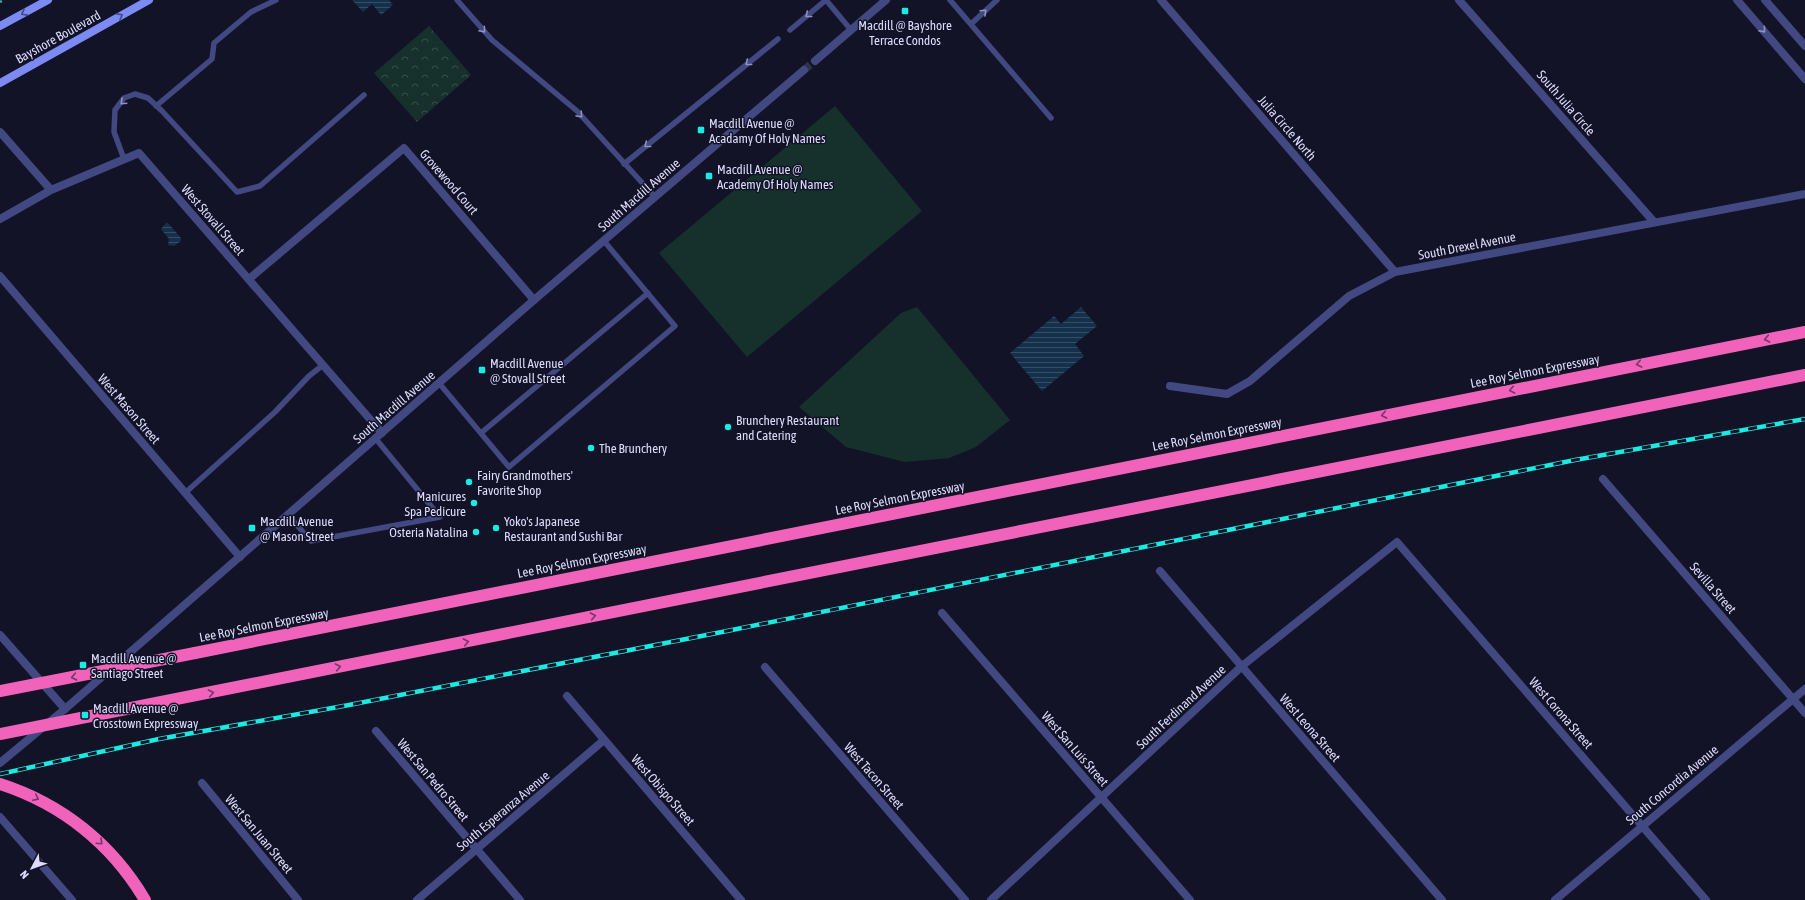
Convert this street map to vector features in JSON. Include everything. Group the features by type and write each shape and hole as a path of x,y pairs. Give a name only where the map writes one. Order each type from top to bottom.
{"highway":[{"name":"Lee Roy Selmon Expressway","path":"0,691 1805,332"},
{"path":"0,734 1805,375"},
{"path":"0,784 29,795 70,817 113,854 126,870 145,900"}],"main road":[{"path":"0,26 48,0"},
{"name":"Bayshore Boulevard","path":"0,83 149,0"}],"street":[{"name":"Julia Circle North","path":"1161,0 1395,272"},
{"name":"South Julia Circle","path":"1459,0 1654,222"},
{"path":"1738,0 1805,79"},
{"path":"1765,0 1805,46"},
{"path":"814,61 884,1"},
{"name":"South Macdill Avenue","path":"0,763 65,709 534,300 804,70"},
{"path":"0,132 51,190 0,219"},
{"name":"Grovewood Court","path":"249,280 404,148 534,300"},
{"name":"West Stovall Street","path":"51,190 139,153 382,433"},
{"name":"South Drexel Avenue","path":"1170,386 1227,394 1250,381 1349,296 1395,272 1805,194"},
{"name":"West Mason Street","path":"0,276 240,556"},
{"name":"Sevilla Street","path":"1603,479 1805,713"},
{"name":"South Ferdinand Avenue","path":"990,900 1242,666 1397,542"},
{"name":"West Corona Street","path":"1397,542 1706,900"},
{"name":"West Leona Street","path":"1160,571 1442,900"},
{"name":"West San Luis Street","path":"942,613 1190,900"},
{"path":"0,635 65,709"},
{"name":"West Tacon Street","path":"765,667 965,900"},
{"name":"South Concordia Avenue","path":"1555,900 1805,689"},
{"name":"West Obispo Street","path":"567,696 741,900"},
{"name":"West San Pedro Street","path":"376,731 520,900"},
{"name":"South Esperanza Avenue","path":"417,900 604,740"},
{"name":"West San Juan Street","path":"202,783 298,900"},
{"path":"0,817 72,900"}],"lane":[{"path":"156,106 212,58 214,43 251,12 276,0"},
{"path":"457,0 492,40 577,111 655,197"},
{"path":"790,30 826,0 851,30"},
{"path":"951,0 1051,118"},
{"path":"971,24 998,0"},
{"path":"624,164 778,39"},
{"path":"124,159 114,132 115,110 124,98 135,94 148,98 237,192 260,186 364,95"},
{"path":"439,384 509,467 675,326 604,241"},
{"path":"481,433 648,293"},
{"path":"185,492 269,417 308,376 324,365"},
{"path":"288,515 311,541 440,517 376,439"}],"path":[{"path":"0,2 4,0"}],"green space":[{"path":"429,26 471,75 417,122 374,73"},
{"path":"835,106 922,211 747,357 659,253"},
{"path":"917,307 1010,420 976,447 949,458 905,462 846,447 799,407 901,313"}],"water":[{"path":"352,0 389,0 393,5 381,15 372,4 363,12"},
{"path":"166,223 168,223 181,238 181,241 174,246 168,245 169,239 161,229"},
{"path":"1081,307 1097,326 1075,344 1084,356 1042,391 1010,353 1054,316 1061,324"}],"tunnel":[{"path":"804,70 815,61"}],"railway":[{"path":"0,774 159,739 349,705 727,631 1575,460 1805,419"}],"place":[{"name":"Macdill @ Bayshore Terrace Condos","path":"905,11"},
{"name":"Macdill Avenue @ Acadamy Of Holy Names","path":"701,130"},
{"name":"Macdill Avenue @ Academy Of Holy Names","path":"709,176"},
{"name":"Macdill Avenue @ Stovall Street","path":"482,370"},
{"name":"Brunchery Restaurant and Catering","path":"728,427"},
{"name":"The Brunchery","path":"591,448"},
{"name":"Fairy Grandmothers' Favorite Shop","path":"469,482"},
{"name":"Manicures Spa Pedicure","path":"474,503"},
{"name":"Macdill Avenue @ Mason Street","path":"252,528"},
{"name":"Yoko's Japanese Restaurant and Sushi Bar","path":"496,528"},
{"name":"Osteria Natalina","path":"476,532"},
{"name":"Macdill Avenue @ Santiago Street","path":"83,665"},
{"name":"Macdill Avenue @ Crosstown Expressway","path":"85,715"}]}
